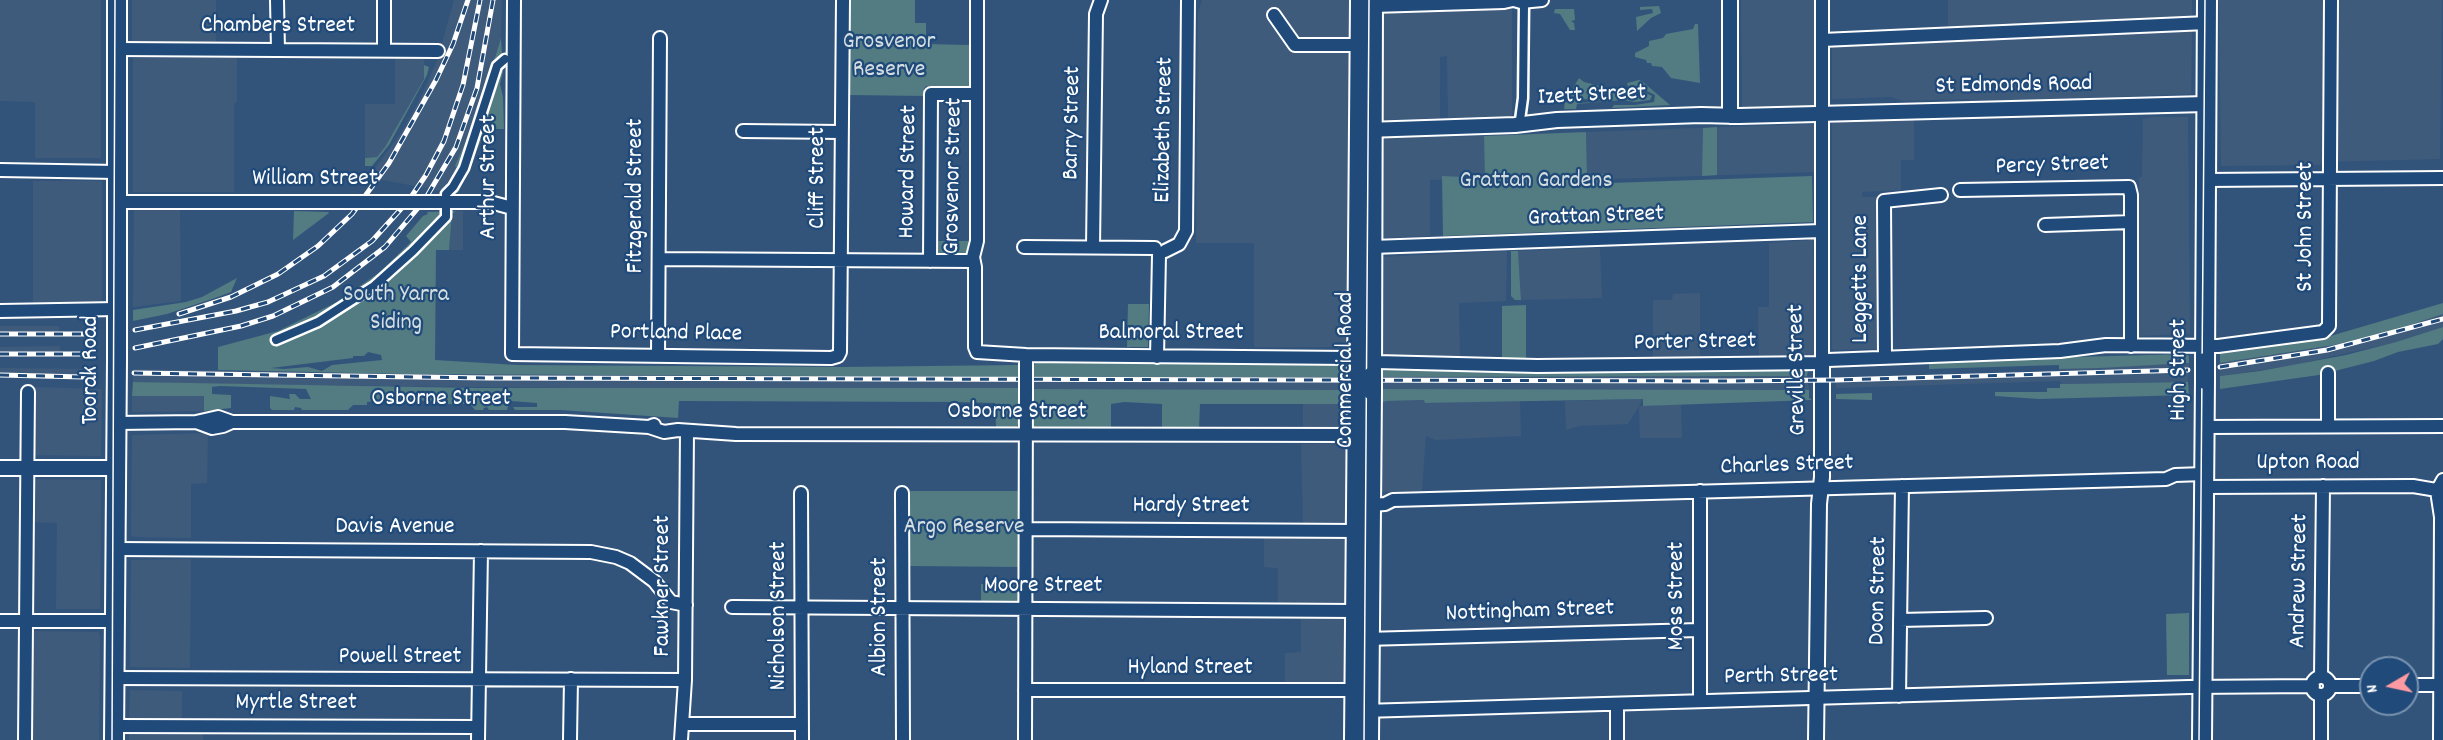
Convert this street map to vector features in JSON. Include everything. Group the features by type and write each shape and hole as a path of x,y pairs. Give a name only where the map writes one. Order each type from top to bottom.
{"main road":[{"name":"Toorak Road","path":"114,733 117,0"},
{"name":"High Street","path":"2202,740 2207,0"},
{"name":"Commercial Road","path":"1369,2 1360,45 1364,373 1371,505 1366,639 1366,711 1370,740"},
{"name":"Commercial Road","path":"1354,740 1356,435 1364,373 1372,247 1369,2"}],"street":[{"path":"277,0 278,50"},
{"path":"384,0 384,49"},
{"name":"Arthur Street","path":"512,354 514,0"},
{"name":"Cliff Street","path":"838,356 843,0"},
{"name":"Grosvenor Street","path":"977,0 977,241 973,261 977,352"},
{"name":"Barry Street","path":"1093,247 1096,14 1101,0"},
{"name":"Elizabeth Street","path":"1160,251 1182,241 1186,231 1188,0"},
{"path":"1369,2 1504,3 1542,0"},
{"path":"1730,0 1730,116"},
{"name":"Greville Street","path":"1816,740 1821,488 1822,0"},
{"name":"St John Street","path":"2205,363 2327,330 2331,0"},
{"path":"1517,2 1523,98 1520,120"},
{"path":"1274,15 1295,45 1360,45"},
{"path":"1822,40 2207,24"},
{"name":"Fitzgerald Street","path":"658,356 660,38"},
{"name":"Chambers Street","path":"117,49 438,51"},
{"path":"276,340 318,322 374,285 446,217 446,194 453,188 464,168 497,66 505,59"},
{"name":"Howard Street","path":"930,261 931,94 977,94"},
{"name":"St Edmonds Road","path":"1822,113 2206,104"},
{"name":"Izett Street","path":"1369,130 1515,125 1557,120 1822,113"},
{"path":"743,131 841,132"},
{"path":"0,170 117,172"},
{"path":"2206,180 2443,178"},
{"name":"Percy Street","path":"1960,190 2127,186 2131,191 2131,346"},
{"name":"Leggetts Lane","path":"1885,358 1884,201 1941,195"},
{"name":"William Street","path":"117,202 490,202 512,208"},
{"path":"2045,225 2131,222"},
{"name":"Grattan Street","path":"1372,247 1821,231"},
{"path":"1024,247 1093,247 1160,251 1157,357"},
{"path":"659,259 973,261"},
{"path":"0,311 117,309"},
{"name":"Porter Street","path":"1364,373 1537,366 1822,363 1828,360 2060,351 2106,345 2131,346 2205,363"},
{"name":"Balmoral Street","path":"977,352 1157,357 1364,373"},
{"name":"Portland Place","path":"512,354 838,356"},
{"path":"1025,740 1026,355"},
{"path":"2328,373 2328,426"},
{"path":"25,740 28,392"},
{"name":"Osborne Street","path":"117,423 196,422 212,428 232,422 565,422 649,427 666,424 682,430 736,434 1356,435"},
{"path":"2204,427 2443,426"},
{"name":"Fawkner Street","path":"681,740 686,680 682,430"},
{"path":"0,468 116,468"},
{"name":"Charles Street","path":"1371,505 1385,504 1393,500 2166,479 2175,475 2204,480"},
{"name":"Upton Road","path":"2204,480 2323,486 2441,485"},
{"path":"2440,740 2442,702 2441,485"},
{"name":"Doon Street","path":"1899,696 1902,486"},
{"name":"Andrew Street","path":"2321,740 2323,486"},
{"name":"Moss Street","path":"1700,701 1701,491"},
{"name":"Nicholson Street","path":"801,493 802,740"},
{"name":"Albion Street","path":"902,493 903,740"},
{"name":"Hardy Street","path":"1026,529 1356,531"},
{"name":"Davis Avenue","path":"116,549 603,553 630,564 663,590 686,598"},
{"path":"478,734 481,551"},
{"name":"Moore Street","path":"732,607 1354,611"},
{"path":"1900,620 1986,618"},
{"path":"0,621 115,621"},
{"name":"Nottingham Street","path":"1366,639 1700,630"},
{"name":"Powell Street","path":"114,678 686,680"},
{"path":"570,740 571,679"},
{"path":"2419,685 2441,685"},
{"name":"Perth Street","path":"1366,711 2202,687 2359,686"},
{"name":"Hyland Street","path":"1024,690 1354,690"},
{"path":"1617,704 1617,740"},
{"path":"683,724 802,724"},
{"name":"Myrtle Street","path":"114,733 478,734"}],"shaded area":[{"path":"0,0 101,0 101,158 35,158 35,102 0,101"},
{"path":"132,0 216,0 216,42 134,42 132,40"},
{"path":"454,0 502,0 501,38 478,113 455,166 460,169 450,187 446,184 441,191 372,178 373,171 401,133 423,93 438,58"},
{"path":"1202,0 1351,0 1348,347 1254,347 1254,243 1196,243 1198,13"},
{"path":"1741,0 1814,0 1814,106 1742,108"},
{"path":"1948,0 2192,0 2192,20 1948,29"},
{"path":"2219,0 2442,0 2440,159 2321,162 2321,165 2221,166"},
{"path":"1512,9 1512,116 1448,118 1447,56 1440,57 1440,118 1383,120 1379,116 1381,12"},
{"path":"2192,30 2191,94 1970,102 1969,99 1903,101 1891,97 1832,99 1832,47"},
{"path":"237,57 237,102 234,103 234,192 133,192 133,58"},
{"path":"395,58 424,58 424,79 385,147 377,157 365,158 365,104 395,104"},
{"path":"1914,117 1914,160 1901,160 1901,190 1862,192 1862,197 1881,197 1879,349 1834,350 1832,348 1832,124 1835,121"},
{"path":"2188,117 2190,334 2138,336 2139,178 2142,177 2143,119"},
{"path":"1812,124 1814,126 1815,172 1609,179 1609,174 1587,175 1586,132"},
{"path":"1484,136 1486,178 1430,180 1430,236 1379,238 1380,138"},
{"path":"33,181 102,181 102,302 33,302"},
{"path":"134,210 180,210 181,301 133,307"},
{"path":"456,211 463,211 463,250 449,250 452,214"},
{"path":"1813,240 1814,355 1759,357 1758,307 1769,307 1769,243"},
{"path":"1600,248 1602,298 1521,300 1518,251"},
{"path":"1507,251 1506,301 1459,303 1460,357 1383,355 1378,350 1379,257"},
{"path":"1700,293 1700,359 1653,359 1653,300 1672,300 1673,294"},
{"path":"2443,314 2443,327 2396,342 2290,366 2220,376 2220,363 2334,345"},
{"path":"0,326 59,326 60,337 0,336"},
{"path":"60,346 60,357 0,357 0,347"},
{"path":"2189,363 2188,382 2061,384 2060,381 1836,388 1836,378 2059,372 2059,369"},
{"path":"0,368 88,369 88,379 0,377"},
{"path":"133,369 399,374 1018,377 1018,388 752,390 203,384 133,382"},
{"path":"1807,376 1809,390 1379,389 1379,377"},
{"path":"1033,377 1348,377 1348,390 1034,389"},
{"path":"32,387 102,389 101,456 32,455"},
{"path":"132,396 205,396 204,411 132,412"},
{"path":"1643,399 1628,424 1579,426 1566,430 1565,401"},
{"path":"1425,400 1425,403 1520,401 1521,436 1435,440 1426,436 1422,491 1378,492 1379,403"},
{"path":"1303,404 1348,404 1348,424 1343,429 1303,429"},
{"path":"1681,404 1682,438 1640,438 1639,406"},
{"path":"208,433 207,483 191,484 191,538 134,537 131,535 132,435"},
{"path":"1346,443 1348,445 1347,522 1345,524 1303,523 1301,444"},
{"path":"32,479 101,480 100,609 56,609 57,523 31,522"},
{"path":"1264,535 1347,536 1347,603 1278,603 1278,568 1264,567"},
{"path":"191,559 190,668 130,667 131,560"},
{"path":"1301,619 1347,619 1346,685 1285,684 1285,653 1301,652"},
{"path":"30,631 98,632 100,635 99,740 29,740"},
{"path":"130,690 182,691 182,721 129,721"},
{"path":"129,731 203,731 203,740 129,740"}],"green space":[{"name":"Grosvenor Reserve","path":"850,0 915,0 915,23 926,23 926,44 970,45 970,87 926,86 924,96 849,95"},
{"path":"1659,6 1661,13 1651,18 1637,31 1636,17 1653,13 1652,9 1640,10 1640,7"},
{"path":"1555,9 1574,9 1575,20 1571,21 1574,23 1575,30 1570,30 1560,14 1554,13"},
{"path":"1695,24 1698,24 1700,83 1671,78 1662,67 1652,66 1646,60 1635,57 1635,53 1649,46 1649,41 1663,38 1666,34 1693,29"},
{"path":"501,38 503,72 500,84 503,97 504,129 486,129 458,193 443,193 442,190 446,184 450,187 460,169 455,166 478,113"},
{"path":"424,65 429,67 427,75 389,145 372,166 365,166 365,158 377,157 385,147 424,79"},
{"path":"1579,78 1584,82 1604,87 1588,88 1586,93 1601,100 1582,99 1578,93 1574,96 1580,103 1608,101 1615,89 1619,89 1624,96 1644,92 1652,96 1650,100 1577,104 1576,109 1564,109 1565,102"},
{"path":"1639,80 1670,105 1612,108 1614,105 1654,102 1655,95 1647,91 1644,85 1641,89 1630,93 1627,83"},
{"path":"1717,127 1717,175 1702,176 1703,128"},
{"name":"Grattan Gardens","path":"1586,132 1587,174 1609,174 1610,183 1812,176 1813,222 1443,236 1442,176 1485,178 1484,136"},
{"path":"294,211 328,212 329,213 293,240"},
{"name":"South Yarra Siding","path":"456,211 452,214 449,250 436,250 435,360 518,365 841,367 1018,365 1018,377 399,374 218,370 218,347 278,331 337,302 380,272 411,242 406,236 423,216 428,214 427,212","holes":["368,352 381,355 382,360 332,365 322,371 308,367 271,368 353,358 353,356 364,356"]},
{"path":"936,241 968,241 968,254 936,253"},
{"path":"1511,251 1518,251 1521,300 1515,300 1511,296"},
{"path":"237,278 231,292 167,314 133,321 133,310 186,302 202,297"},
{"path":"2443,303 2443,314 2398,329 2334,345 2220,363 2220,351 2327,337"},
{"path":"1128,304 1149,304 1148,347 1127,347"},
{"path":"1526,305 1526,359 1502,358 1502,306"},
{"path":"2443,327 2443,339 2438,344 2398,352 2374,361 2319,375 2220,389 2220,376 2346,355"},
{"path":"2185,354 2189,356 2189,363 2059,369 2059,365 1929,369 1931,361"},
{"path":"1037,362 1348,365 1348,377 1033,377 1034,365"},
{"path":"1379,366 1539,370 1799,370 1801,368 1808,370 1807,376 1379,377"},
{"path":"133,382 479,388 1018,388 1018,424 1016,428 996,427 995,403 953,402 679,401 678,418 560,410 515,410 513,407 537,407 537,403 510,401 507,410 489,410 487,407 483,410 475,410 470,404 441,404 441,401 382,400 367,402 367,405 353,405 348,410 302,410 295,407 294,410 272,410 270,396 290,399 289,394 295,394 300,399 311,399 306,389 220,386 212,387 212,394 231,395 231,408 204,411 204,396 132,396"},
{"path":"2188,382 2189,395 2039,399 1995,396 1995,392 2047,392 2047,388 2060,388 2060,384"},
{"path":"1034,389 1348,390 1348,404 1200,404 1199,429 1162,428 1162,404 1124,402 1111,404 1111,428 1034,428"},
{"path":"1379,389 1809,390 1809,398 1812,400 1643,406 1643,399 1425,403 1424,400 1379,403"},
{"path":"1872,393 1872,400 1836,399 1836,394"},
{"name":"Argo Reserve","path":"910,491 1018,491 1018,567 910,566"},
{"path":"981,584 1018,584 1018,601 981,601"},
{"path":"2189,613 2189,675 2167,675 2166,614"}],"tram line":[{"path":"112,740 115,0"},
{"path":"1364,740 1369,0"},
{"path":"2199,740 2205,0"}],"railway":[{"path":"179,314 231,297 278,274 318,246 352,214 389,163 436,80 453,44 468,0"},
{"path":"135,330 236,311 268,302 324,276 372,241 409,200 426,175 444,141 463,85 480,0"},
{"path":"135,348 241,326 273,316 333,287 385,247 424,201 456,147 477,88 493,0"},
{"path":"2220,367 2327,350 2443,319"},
{"path":"0,334 84,334"},
{"path":"0,354 84,354"},
{"path":"134,373 489,378 1723,381 2188,370"},
{"path":"0,375 84,377"}]}
